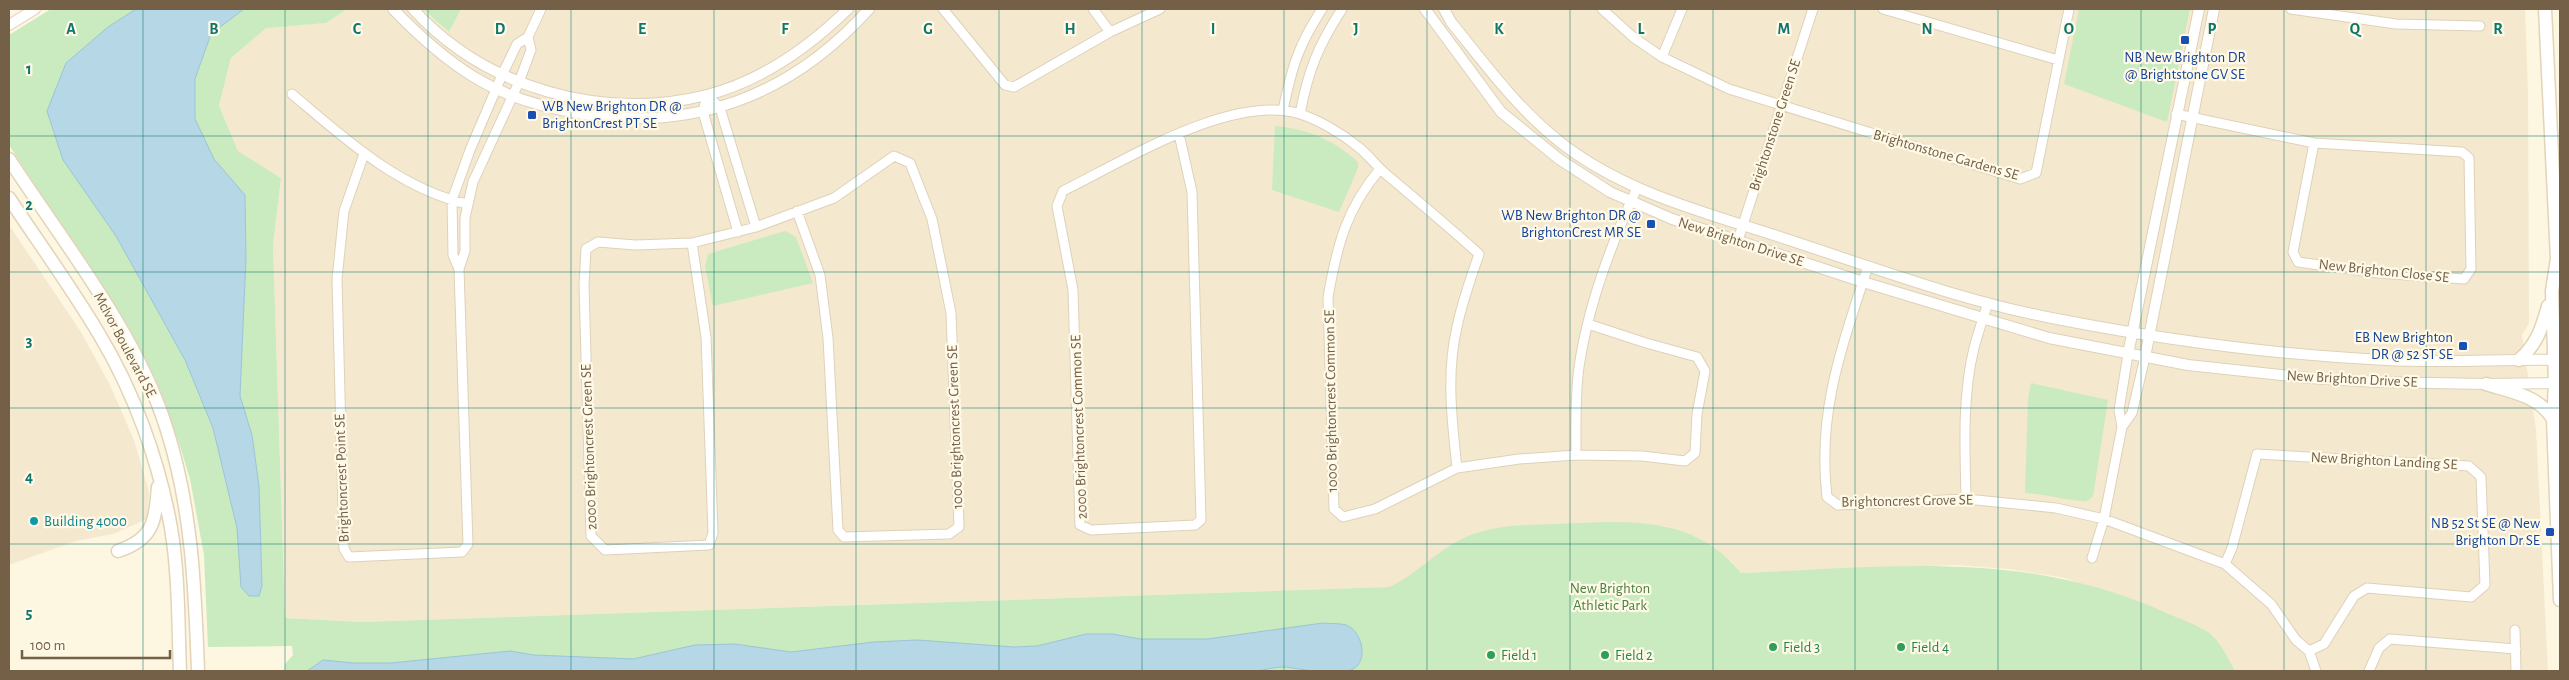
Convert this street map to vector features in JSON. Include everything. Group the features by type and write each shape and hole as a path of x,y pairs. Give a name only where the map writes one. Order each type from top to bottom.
{"main road":[{"path":"2544,9 2557,259 2560,280"},
{"name":"McIvor Boulevard SE","path":"9,159 105,304 147,379 166,426 178,473 191,539 198,671"},
{"name":"McIvor Boulevard SE","path":"9,198 99,334 127,386 159,477 174,549 180,671"},
{"path":"2519,360 2535,344 2542,330 2552,291 2557,259"},
{"path":"2552,291 2558,362 2553,419 2560,600"},
{"path":"2486,384 2526,396 2546,408 2553,419"},
{"path":"118,551 133,545 151,530 156,514 159,477"}],"street":[{"path":"9,25 35,9"},
{"path":"394,9 441,55 512,96 531,103 602,117 640,119 703,112 720,108 789,76 837,40 869,9"},
{"path":"413,9 449,42 502,75 570,98 606,103 665,101 707,95 735,85 779,64 806,46 848,9"},
{"path":"528,37 541,9"},
{"path":"943,9 1004,85 1014,87 1110,32 1160,9"},
{"path":"1093,9 1110,32"},
{"path":"1322,9 1300,46 1291,70 1283,110 1300,114 1357,146 1380,169 1480,254 1456,328 1452,358 1451,400 1457,468"},
{"path":"1300,114 1307,76 1318,47 1342,9"},
{"name":"New Brighton Drive SE","path":"1425,9 1501,112 1559,159 1610,192 1672,218 1863,282 1983,320 2049,338 2188,365 2309,378 2486,384 2557,383"},
{"name":"New Brighton Drive SE","path":"1444,9 1451,22 1517,102 1561,143 1638,188 1677,205 1868,266 1988,303 2055,319 2149,335 2260,349 2384,360 2519,360 2558,362"},
{"path":"1602,9 1633,37 1662,57 1729,89 1781,106"},
{"path":"1662,57 1682,9"},
{"name":"Brightonstone Green SE","path":"1738,240 1813,9"},
{"path":"1883,9 2058,60"},
{"name":"Brightonstone Gardens SE","path":"1781,106 2020,179 2036,173 2069,9"},
{"path":"2092,558 2104,519 2122,427 2119,410 2132,332 2199,9"},
{"path":"2122,427 2132,413 2145,357 2214,9"},
{"path":"2292,9 2339,13 2396,24 2480,26"},
{"name":"Brightoncrest Point SE","path":"364,154 344,210 337,279 344,549 349,557 462,552 468,544 458,269 453,254 452,200 470,150 502,75 517,44 528,37 531,50 519,82 473,182 467,204 465,251 458,269"},
{"path":"292,94 364,154 432,193 467,204"},
{"path":"707,95 720,108 756,227"},
{"path":"707,95 703,112 738,232"},
{"name":"2000 Brightoncrest Common SE","path":"1179,134 1192,192 1201,520 1195,525 1091,530 1080,524 1073,290 1057,206 1063,190 1179,134 1239,114 1283,110"},
{"name":"New Brighton Close SE","path":"2176,114 2314,143 2462,152 2469,158 2472,269 2464,279 2378,273 2298,262 2292,252 2314,143"},
{"name":"1000 Brightoncrest Green SE","path":"738,232 834,198 894,156 910,163 932,219 951,313 959,527 949,534 844,537 838,530 828,338 820,274 797,212"},
{"name":"1000 Brightoncrest Common SE","path":"1380,169 1361,191 1345,224 1328,297 1334,509 1343,517 1375,509 1457,468 1519,459 1576,455 1642,456 1685,462 1695,453 1697,414 1705,371 1697,357 1646,344 1588,324"},
{"path":"1576,455 1579,367 1588,324 1596,295 1638,188"},
{"name":"2000 Brightoncrest Green SE","path":"692,243 706,337 713,533 709,545 605,550 591,536 584,285 586,249 598,242 635,244 692,243 738,232"},
{"name":"Brightoncrest Grove SE","path":"1868,266 1838,360 1826,412 1824,471 1827,498 1838,505 1966,499 2056,508 2104,519"},
{"path":"1966,499 1964,441 1968,388 1974,348 1988,303"},
{"name":"New Brighton Landing SE","path":"2224,564 2232,548 2257,454 2469,466 2481,477 2485,585 2471,596 2367,588 2354,596 2324,644 2309,651"},
{"path":"2104,519 2224,564 2271,604 2296,640 2309,651 2316,671"},
{"path":"2515,630 2516,671"},
{"path":"2369,671 2378,648 2390,639 2516,649"}],"shaded area":[{"path":"347,9 423,9 449,32 461,9 2525,9 2528,92 2529,323 2522,335 2536,429 2548,671 2235,671 2213,635 2065,578 2008,569 1955,565 1741,573 1731,561 1698,538 1665,526 1423,567 1404,580 1389,587 361,622 285,618 273,245 281,178 238,151 219,106 231,58 266,27 326,23"},
{"path":"9,225 81,332 110,385 134,440 149,492 147,519 113,534 76,541 9,565"}],"green space":[{"name":"New Brighton Athletic Park","path":"51,9 347,9 326,23 266,28 231,58 219,106 238,151 281,178 273,245 285,618 361,622 1389,587 1400,582 1457,541 1479,532 1524,525 1609,522 1657,525 1680,531 1702,540 1722,554 1741,573 1902,566 1955,566 2006,570 2058,578 2110,591 2203,629 2213,636 2235,671 284,671 285,664 293,655 292,646 208,647 204,555 190,479 155,378 140,349 9,145 9,35"},
{"path":"423,9 461,9 449,32"},
{"path":"2079,9 2190,9 2167,122 2064,84"},
{"path":"1275,126 1299,130 1320,137 1340,148 1358,162 1358,168 1339,212 1272,190"},
{"path":"785,231 796,237 813,283 713,306 705,266 708,254"},
{"path":"2031,383 2108,400 2093,496 2087,501 2025,493 2028,399"}],"water":[{"path":"136,9 244,9 211,34 195,79 195,119 214,159 245,195 246,258 240,396 252,435 259,486 262,586 259,596 249,596 241,587 237,528 213,428 185,360 116,236 63,160 47,111 66,63 108,27"},
{"path":"1323,623 1346,625 1355,632 1362,648 1361,660 1358,665 1344,672 1323,672 1283,667 1256,671 307,671 323,660 353,663 391,663 510,651 534,655 633,659 695,645 735,644 791,652 874,642 917,640 1014,647 1037,646 1086,634 1113,634 1140,639 1207,639"}],"place":[{"name":"NB New Brighton DR @ Brightstone GV SE","path":"2185,40"},
{"name":"WB New Brighton DR @ BrightonCrest PT SE","path":"532,115"},
{"name":"WB New Brighton DR @ BrightonCrest MR SE","path":"1651,224"},
{"name":"EB New Brighton DR @ 52 ST SE","path":"2463,346"},
{"name":"Building 4000","path":"34,521"},
{"name":"NB 52 St SE @ New Brighton Dr SE","path":"2550,532"},
{"name":"Field 3","path":"1773,647"},
{"name":"Field 4","path":"1901,647"},
{"name":"Field 1","path":"1491,655"},
{"name":"Field 2","path":"1605,655"}]}
